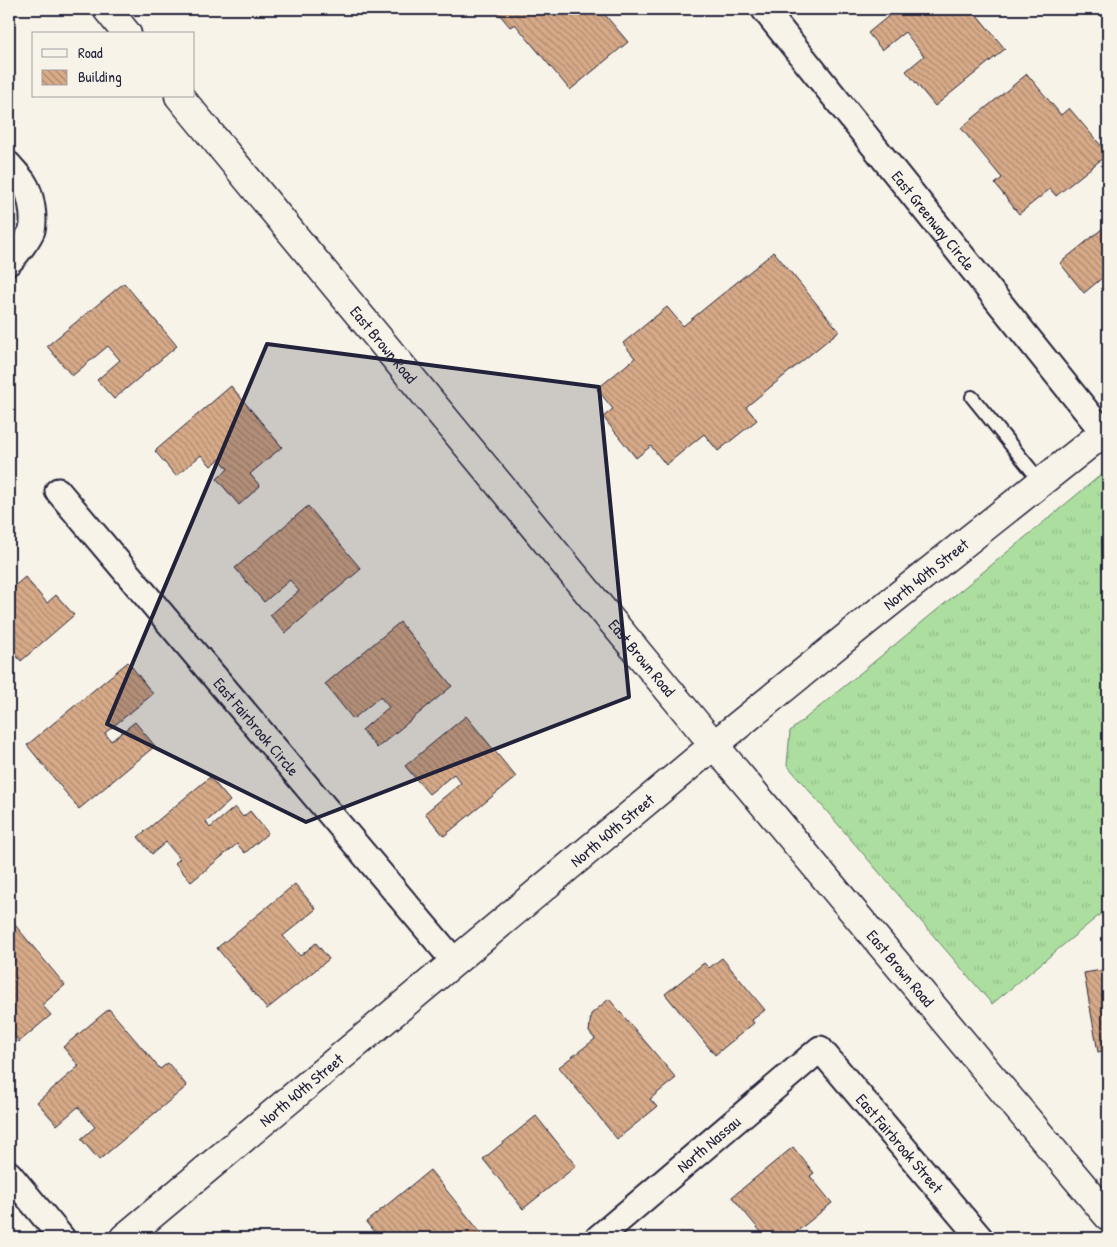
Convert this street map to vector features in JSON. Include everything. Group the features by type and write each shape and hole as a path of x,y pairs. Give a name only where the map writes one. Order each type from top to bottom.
{"main road":[{"path":"107,9 125,32"},
{"name":"East Brown Road","path":"181,98 714,745 1108,1216"},
{"name":"North 40th Street","path":"124,1238 714,745 864,622 1106,431"}],"street":[{"name":"East Greenway Circle","path":"764,9 1106,431"},
{"path":"9,165 25,184 30,199 32,215 32,230 23,246 9,262"},
{"name":"East Fairbrook Circle","path":"58,491 454,961"},
{"name":"North Nassau","path":"598,1238 820,1049"},
{"name":"East Fairbrook Street","path":"820,1049 980,1238"},
{"path":"9,1174 62,1238"}],"lane":[{"path":"972,397 1041,482"}],"highlighted area":[{"path":"267,344 599,387 629,697 306,822 107,724"}],"green space":[{"path":"1108,469 1108,908 992,1004 787,765 790,731"}],"building":[{"path":"495,9 600,9 628,42 570,90 515,24 510,27"},
{"path":"897,9 972,9 1005,49 935,106 906,71 924,56 905,32 882,50 868,33"},
{"path":"1027,74 1061,115 1069,108 1108,154 1056,196 1050,189 1019,214 995,184 1002,178 961,128"},
{"path":"1108,224 1108,273 1084,293 1060,263"},
{"path":"774,252 839,331 746,407 757,420 718,451 704,434 666,465 651,446 636,458 603,417 613,409 597,389 635,358 623,343 667,307 683,326"},
{"path":"124,283 177,346 114,399 97,380 120,360 108,346 72,376 47,346"},
{"path":"231,386 282,447 250,474 260,486 239,505 217,479 228,469 220,459 211,466 201,455 176,476 155,451"},
{"path":"308,506 361,569 285,633 270,615 299,591 290,580 264,602 235,568"},
{"path":"25,577 47,603 56,595 74,615 21,661 11,650 9,651 9,591"},
{"path":"400,622 452,686 377,748 362,730 389,707 380,697 353,719 325,684"},
{"path":"128,662 153,694 105,733 111,741 135,722 155,746 79,809 27,745"},
{"path":"466,716 516,777 444,836 425,813 461,783 454,774 429,794 405,766"},
{"path":"210,777 230,801 206,822 210,828 235,807 243,817 250,811 268,833 245,853 237,844 191,882 175,863 180,859 166,842 152,854 138,837"},
{"path":"295,884 316,909 283,936 300,956 316,943 329,959 267,1009 217,948"},
{"path":"15,925 65,985 42,1005 51,1015 19,1042 9,1029 9,1008 11,1007 9,1005 9,930"},
{"path":"722,958 765,1010 752,1020 754,1023 715,1055 665,994 704,963 709,968"},
{"path":"1108,969 1108,1050 1098,1052 1084,973"},
{"path":"609,999 676,1078 650,1099 657,1107 617,1139 559,1067 595,1039 589,1032 591,1014"},
{"path":"109,1009 160,1069 168,1063 187,1086 99,1160 81,1139 95,1127 78,1107 57,1125 37,1102 79,1066 63,1047"},
{"path":"536,1116 576,1166 523,1209 483,1159"},
{"path":"793,1147 814,1173 810,1176 832,1203 789,1238 766,1238 732,1197"},
{"path":"430,1170 485,1238 379,1238 366,1222"}]}
